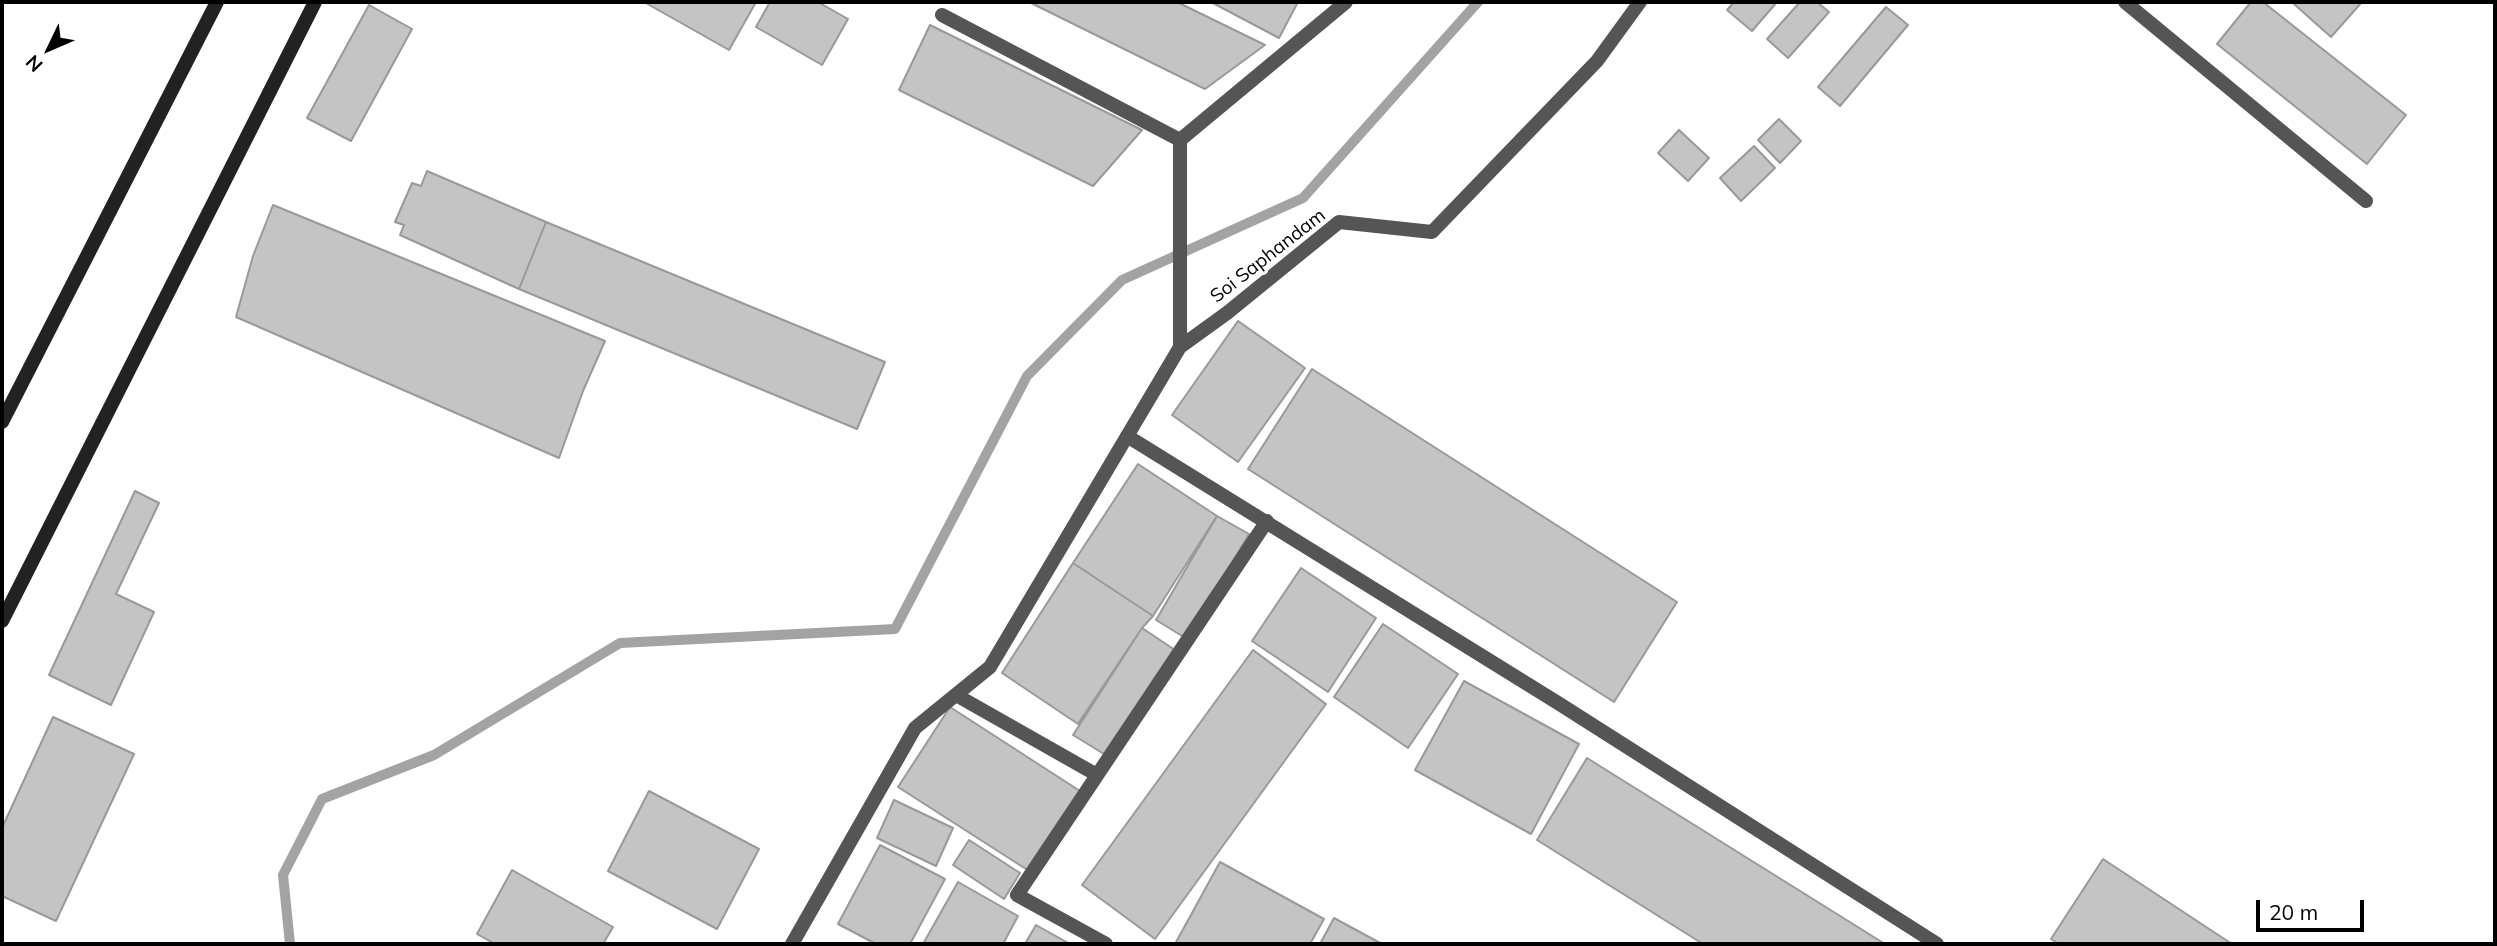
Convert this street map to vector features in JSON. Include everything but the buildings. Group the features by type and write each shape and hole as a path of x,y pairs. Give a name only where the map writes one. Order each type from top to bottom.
{"main road":[{"path":"2,422 217,2"},
{"path":"2,621 314,2"}],"street":[{"path":"1180,140 1346,2"},
{"name":"Soi Saphandam","path":"792,944 915,728 990,667 1180,347 1227,313 1339,222 1432,232 1597,61 1640,2"},
{"path":"2125,2 2365,201"},
{"path":"942,15 1180,140"},
{"path":"1180,140 1180,347"},
{"path":"1127,436 1267,521 1937,944"},
{"path":"1106,944 1017,895 1267,521"},
{"path":"956,695 1097,775"}],"waterway":[{"path":"290,944 283,875 322,799 434,755 620,643 895,629 1027,376 1122,280 1303,198 1478,2"}]}
